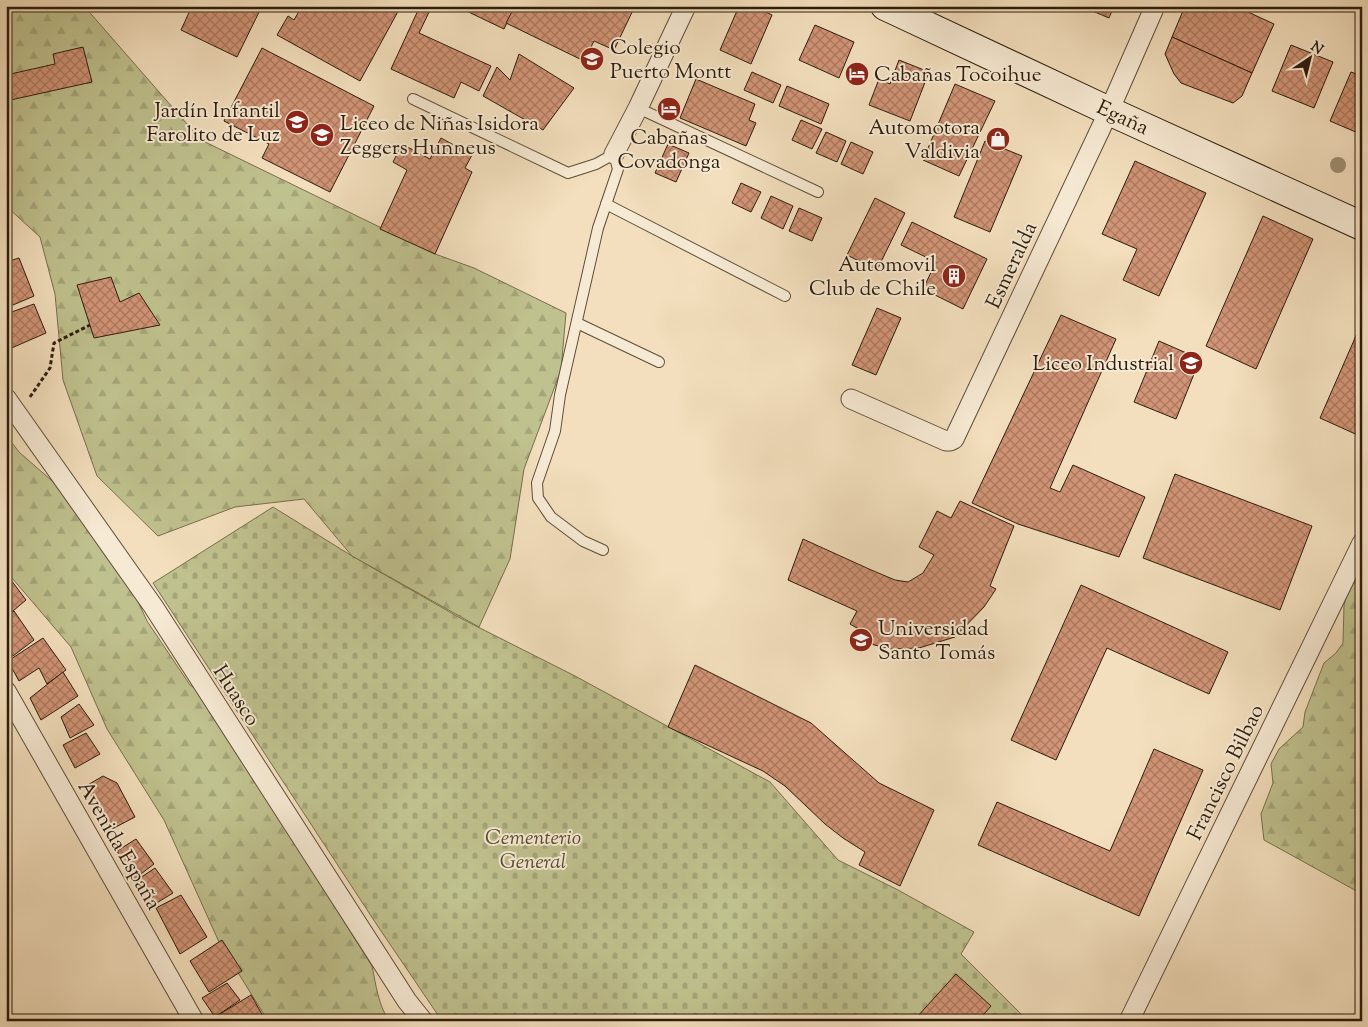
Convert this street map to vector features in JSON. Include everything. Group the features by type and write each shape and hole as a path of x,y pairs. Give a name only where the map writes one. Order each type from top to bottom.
{"main road":[{"name":"Egaña","path":"885,6 1109,111 1362,226"}],"street":[{"path":"614,154 686,6"},
{"name":"Esmeralda","path":"851,399 946,441 954,439 1109,111 1154,8"},
{"name":"Huasco","path":"11,405 153,606 408,1001 423,1021"},
{"name":"Francisco Bilbao","path":"1129,1021 1362,542"},
{"name":"Avenida España","path":"6,691 194,1021"}],"lane":[{"path":"412,99 568,173 596,164 614,154 618,169 598,228 560,395 555,431 538,483 538,498 551,517 583,541 603,550"},
{"path":"638,108 818,192"},
{"path":"606,204 785,296"},
{"path":"577,323 659,362"}],"path":[{"path":"11,405 34,393 50,368 54,343 90,324"}],"green space":[{"path":"6,6 84,6 201,140 435,254 474,268 566,313 561,370 524,469 510,559 479,627 352,556 304,499 235,507 158,536 97,476 63,380 55,294 40,237 6,206"},
{"path":"6,435 19,452 75,501 128,580 147,621 190,685 200,692 372,966 380,1001 389,1021 268,1021 219,942 164,820 107,729 71,647 6,571"},
{"name":"Cementerio General","path":"273,507 352,556 462,619 575,676 770,782 838,860 898,890 974,932 961,954 1028,1021 442,1021 153,583"},
{"path":"1362,572 1362,894 1264,840 1261,814 1273,783 1271,764 1279,749 1303,727 1305,712 1324,663 1336,653 1343,643 1344,605 1349,587"}],"building":[{"path":"192,6 262,6 237,57 181,30"},
{"path":"302,6 401,6 360,81 277,35 288,16 294,20"},
{"path":"420,6 431,8 419,33 491,66 479,91 461,82 454,98 391,69"},
{"path":"456,6 515,6 504,29"},
{"name":"Colegio Puerto Montt","path":"515,6 635,6 614,50 594,41 584,61 506,23"},
{"path":"739,6 753,6 772,15 751,64 720,50"},
{"path":"1081,6 1114,6 1109,18"},
{"path":"1185,6 1235,6 1274,24 1252,73 1172,37"},
{"path":"815,25 854,42 839,78 799,60"},
{"path":"1172,37 1252,73 1242,96 1233,103 1181,83 1174,74 1165,54"},
{"path":"1291,45 1333,62 1314,108 1272,91"},
{"path":"83,47 92,82 6,101 6,75 55,64 53,54"},
{"path":"262,48 374,106 330,192 262,158 269,144 224,121"},
{"path":"519,54 574,88 543,130 483,96 497,67 510,80"},
{"path":"899,60 929,72 910,121 869,105 879,79 890,84"},
{"path":"752,72 781,85 773,103 744,90"},
{"path":"1351,72 1362,76 1362,125 1358,133 1330,121"},
{"path":"696,79 755,104 749,120 756,123 746,146 680,118"},
{"path":"955,84 995,101 959,176 923,160"},
{"path":"787,86 829,104 821,124 779,106"},
{"path":"801,120 822,129 812,149 792,140"},
{"path":"826,132 846,141 837,162 816,153"},
{"path":"441,138 472,155 465,168 472,172 435,254 380,229 407,170 393,162 402,144 430,159"},
{"path":"985,141 1022,156 990,232 954,217"},
{"path":"851,142 873,152 863,174 841,164"},
{"path":"668,144 689,153 676,182 655,173"},
{"path":"1135,161 1206,193 1159,296 1123,280 1137,249 1102,234"},
{"path":"741,183 761,192 751,212 732,203"},
{"path":"771,196 793,206 783,229 761,218"},
{"path":"875,198 905,213 877,270 847,255"},
{"path":"799,208 822,218 812,241 789,231"},
{"path":"1263,216 1313,239 1256,369 1206,346"},
{"name":"Automovil Club de Chile","path":"912,222 987,259 963,309 923,289 936,262 901,245"},
{"path":"19,258 34,296 6,308 6,262"},
{"path":"111,277 120,302 139,293 160,325 94,338 77,285"},
{"path":"34,304 46,333 7,350 6,314"},
{"path":"877,308 901,318 876,375 852,365"},
{"path":"1061,315 1116,339 1050,488 1060,492 1073,465 1145,497 1119,557 1018,524 972,503"},
{"path":"1362,322 1362,437 1320,418"},
{"path":"1159,341 1200,359 1176,419 1134,402"},
{"path":"1175,474 1312,526 1280,610 1143,558"},
{"path":"960,501 1014,526 990,586 996,589 984,607 955,637 919,648 891,649 858,641 862,631 850,624 857,611 788,580 803,539 895,580 908,582 923,573 934,555 919,547 937,511 951,518"},
{"path":"11,580 26,600 7,616 6,582"},
{"path":"1081,585 1228,652 1209,694 1107,648 1056,760 1011,740"},
{"path":"14,611 34,640 13,656 6,646 6,641 12,636 6,627 6,616"},
{"path":"43,638 66,670 47,684 39,668 19,681 8,661"},
{"path":"695,665 811,723 879,783 934,810 900,886 859,865 865,852 825,824 785,786 763,771 668,727"},
{"path":"63,672 78,696 41,720 30,698"},
{"path":"79,704 94,725 70,738 61,717"},
{"path":"86,733 100,754 75,768 63,745"},
{"path":"1154,749 1203,770 1139,916 978,845 997,802 1110,851"},
{"path":"103,776 117,783 135,817 110,830 86,786"},
{"path":"136,839 154,864 133,880 117,851"},
{"path":"155,868 173,893 155,904 140,878"},
{"path":"181,895 207,937 180,954 156,908"},
{"path":"222,940 242,971 209,992 190,961"},
{"path":"956,974 991,1006 978,1021 919,1021 916,1018"},
{"path":"227,983 240,1000 215,1017 202,998"},
{"path":"251,995 263,1016 255,1021 217,1021 215,1017"}],"place":[{"name":"Colegio Puerto Montt","path":"592,59"},
{"name":"Cabañas Tocoihue","path":"857,74"},
{"name":"Cabañas Covadonga","path":"669,109"},
{"name":"Jardín Infantil Farolito de Luz","path":"297,122"},
{"name":"Liceo de Niñas Isidora Zeggers Hunneus","path":"322,135"},
{"name":"Automotora Valdivia","path":"998,139"},
{"name":"Automovil Club de Chile","path":"954,276"},
{"name":"Liceo Industrial","path":"1191,363"},
{"name":"Universidad Santo Tomás","path":"861,640"}]}
